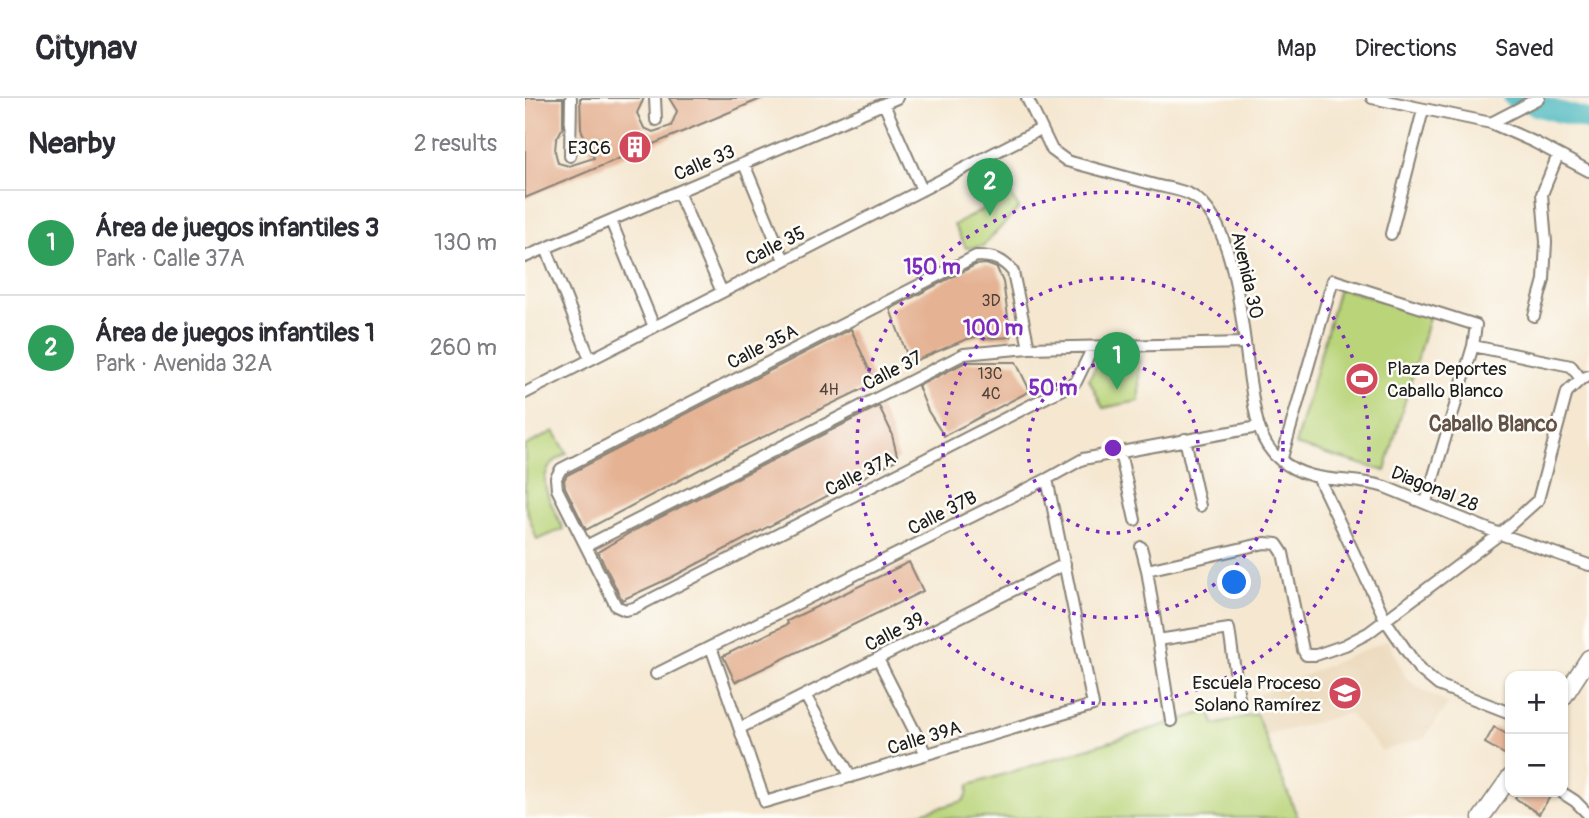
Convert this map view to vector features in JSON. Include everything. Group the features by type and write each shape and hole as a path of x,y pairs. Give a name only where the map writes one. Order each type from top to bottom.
{"main road":[{"path":"1568,690 1589,657"},
{"path":"1481,818 1505,784"}],"street":[{"path":"570,156 571,98"},
{"path":"655,98 656,120"},
{"name":"Calle 33","path":"525,257 897,98"},
{"name":"Avenida 30","path":"1027,98 1052,150 1067,161 1191,195 1209,210 1222,233 1231,267 1258,427 1270,449"},
{"path":"1372,98 1491,123 1589,171"},
{"path":"1491,123 1539,98"},
{"path":"884,104 922,190"},
{"path":"1391,234 1423,110"},
{"name":"Calle 35","path":"525,393 1041,129"},
{"path":"1534,316 1544,281 1546,242 1542,194 1559,155"},
{"path":"744,164 785,260"},
{"path":"678,192 722,292"},
{"path":"611,221 654,327"},
{"path":"546,248 590,359"},
{"name":"Calle 35A","path":"586,545 557,489 556,478 561,469 976,256 990,256 1005,263 1013,272 1029,348"},
{"path":"1281,461 1333,280 1476,325 1473,345 1426,502"},
{"name":"Calle 37","path":"586,545 955,357 971,352 1244,343"},
{"path":"1147,570 1271,543 1281,547 1306,654 1311,656 1345,645 1386,621 1500,534 1538,500 1567,392 1585,377 1571,366 1473,345"},
{"name":"Calle 37A","path":"586,545 616,606 625,610 634,608 1076,382 1093,346"},
{"name":"Calle 37B","path":"656,674 1083,459 1258,427"},
{"path":"1185,439 1200,506"},
{"name":"Diagonal 28","path":"1270,449 1281,461 1319,479 1375,484 1426,502 1500,534 1589,565"},
{"path":"1119,452 1135,520"},
{"path":"1047,479 1065,564"},
{"path":"1319,479 1386,621 1419,670 1429,679 1505,711"},
{"path":"1141,547 1171,721"},
{"name":"Calle 39","path":"740,729 1065,564"},
{"name":"Calle 39A","path":"740,729 765,802 1093,705 1065,564"},
{"path":"1158,640 1229,629 1239,698"},
{"path":"711,647 740,729"},
{"path":"878,659 926,754"},
{"path":"806,695 851,777"},
{"path":"1568,797 1589,815"}],"shaded area":[{"name":"Escuela Proceso Solano Ramírez","path":"1388,640 1406,678 1448,704 1424,738 1382,751 1349,713 1265,736 1251,698"}],"green space":[{"path":"1011,195 1019,208 983,246 966,248 954,225"},
{"name":"Plaza Deportes Caballo Blanco","path":"1339,288 1430,314 1385,471 1295,445"},
{"path":"1139,360 1139,401 1103,408 1089,379 1099,361"},
{"path":"554,431 567,453 548,469 545,487 563,529 537,540 525,505 525,446"},
{"path":"1209,711 1215,725 1256,714 1298,818 903,818 963,801 969,785"}],"building":[{"path":"525,98 563,98 563,127 556,140 555,151 558,163 569,166 594,158 581,129 580,98 644,98 637,113 644,128 653,132 671,126 677,111 669,98 763,98 525,198"},
{"path":"986,264 997,268 1003,282 1011,337 982,339 981,336 967,339 910,363 890,309 975,265"},
{"path":"851,329 875,383 738,449 586,530 565,487 564,480 567,475"},
{"path":"966,362 1016,362 1030,391 944,436 928,411 918,386"},
{"path":"879,406 891,431 898,459 670,578 622,600 598,552 631,532"},
{"path":"909,562 923,591 735,682 723,656 788,624 787,621"},
{"path":"1494,727 1505,733 1505,754 1485,743"},
{"path":"1516,797 1550,797 1539,814"}],"waterway":[{"path":"1514,98 1521,102"},
{"path":"1534,105 1589,120"}],"place":[{"name":"E3C6","path":"635,147"},
{"name":"Área de juegos infantiles 1","path":"990,216"},
{"name":"Plaza Deportes Caballo Blanco","path":"1362,379"},
{"name":"Área de juegos infantiles 3","path":"1117,390"},
{"name":"Escuela Proceso Solano Ramírez","path":"1345,693"}],"district":[{"name":"Caballo Blanco","path":"1493,424"}]}
